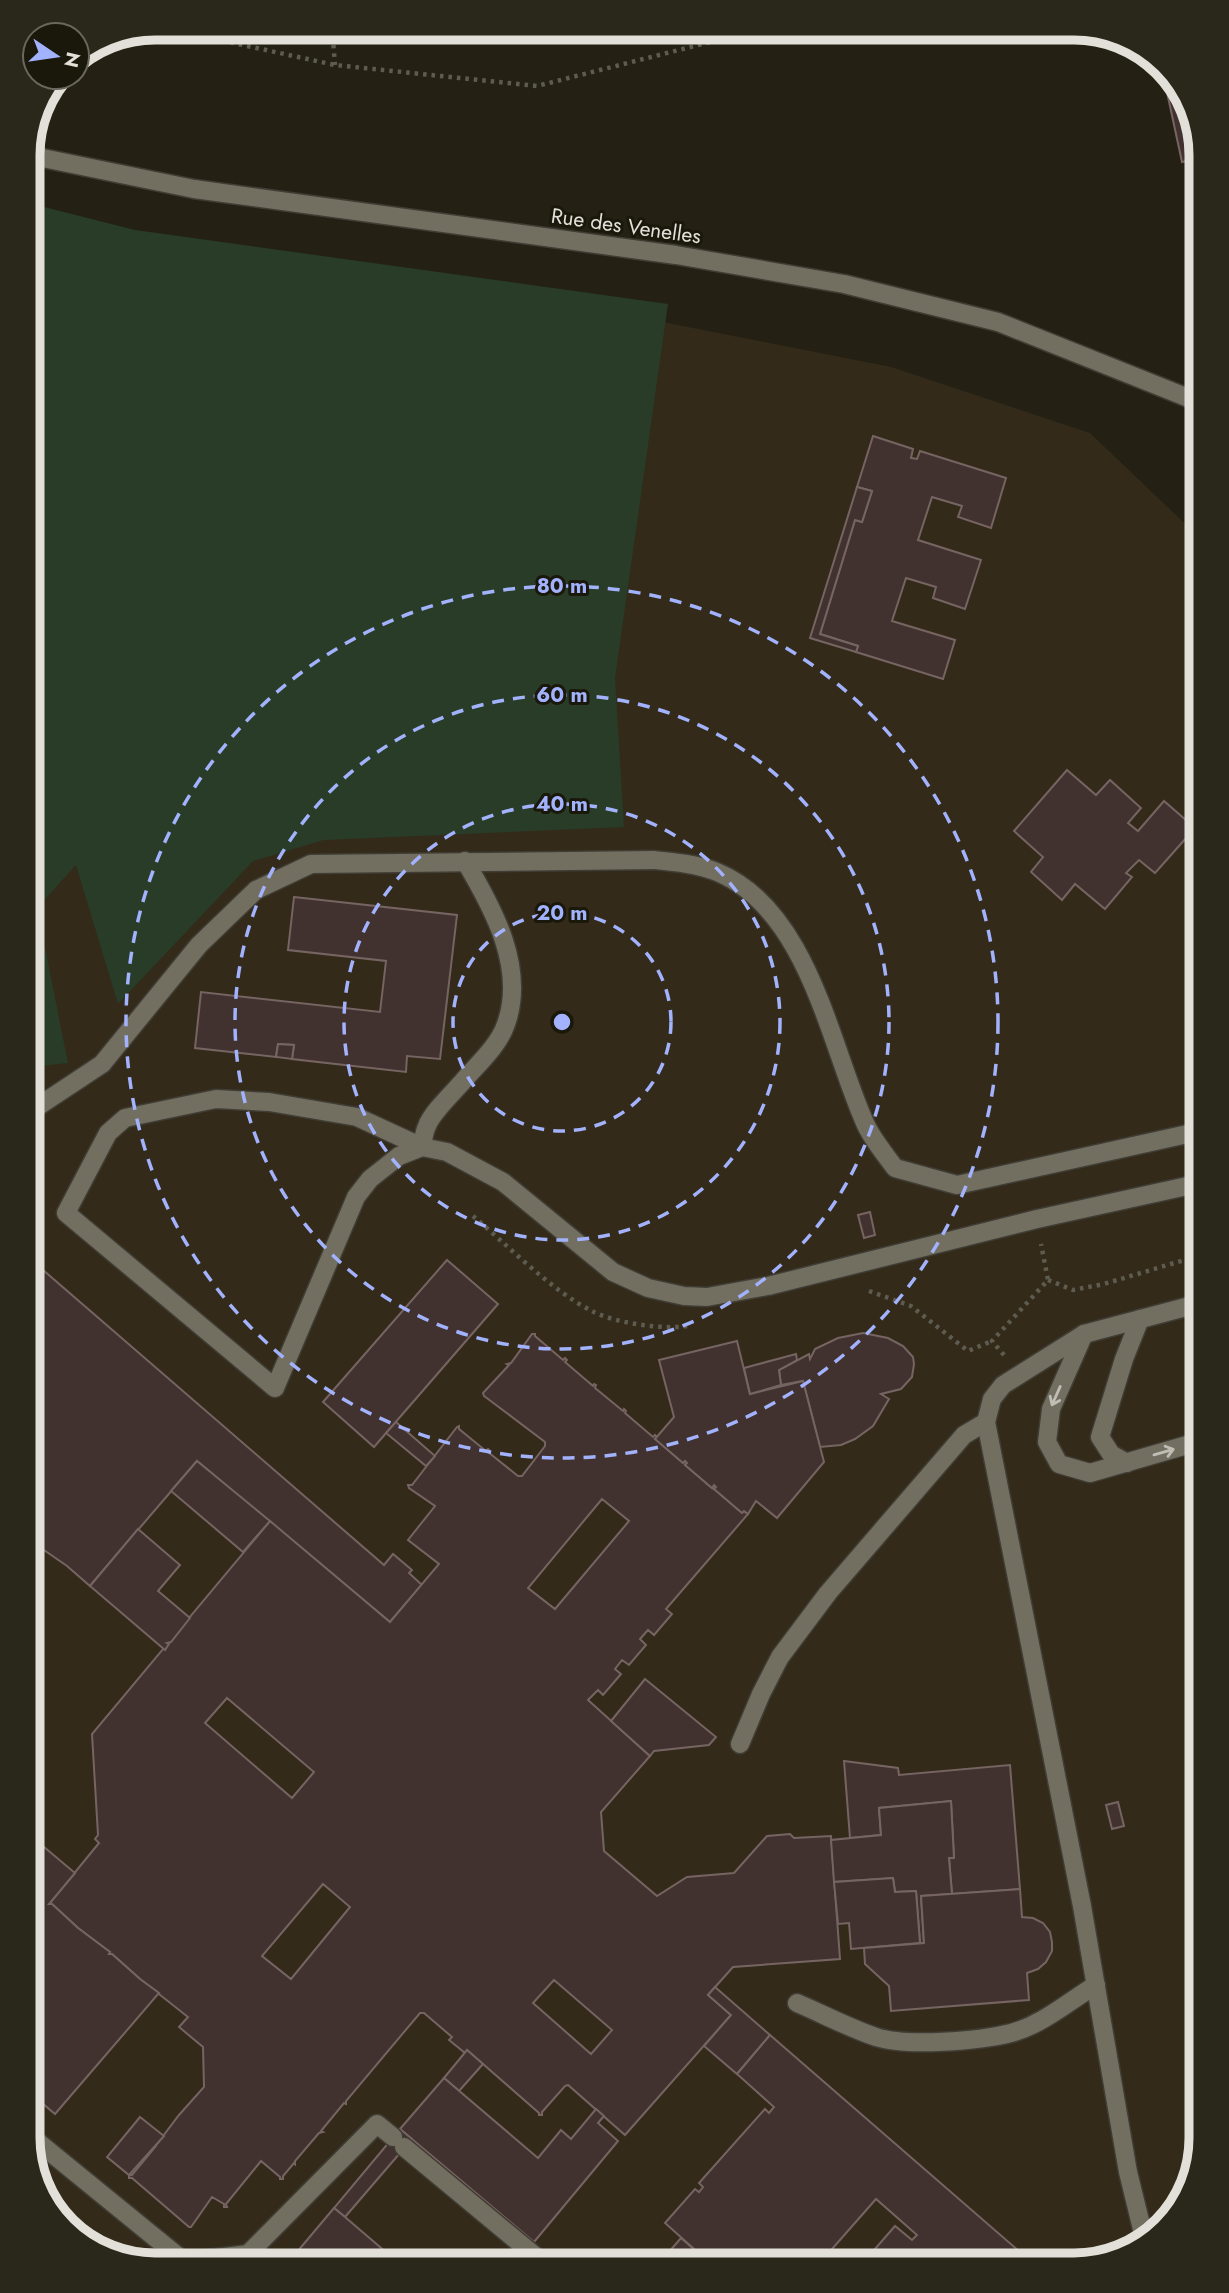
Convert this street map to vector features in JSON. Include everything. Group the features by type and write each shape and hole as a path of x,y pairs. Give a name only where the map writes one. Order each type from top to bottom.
{"street":[{"name":"Rue des Venelles","path":"40,157 194,189 676,255 844,284 998,322 1189,398"},
{"path":"40,1103 102,1064 199,945 256,890 311,864 654,860 698,866 718,873 737,883 762,903 782,926 802,959 866,1126 895,1168 957,1185 1189,1134"},
{"path":"422,1147 427,1124 496,1043 506,1025 512,998 508,953 487,897 465,861"},
{"path":"422,1147 399,1156 388,1164 370,1179 356,1197 275,1388 66,1213 108,1133 125,1118 216,1099 269,1102 357,1116 422,1147 447,1152 503,1182 613,1272 648,1288 684,1296 707,1297 768,1286 1037,1219 1189,1186"},
{"path":"1142,2230 1128,2172 1043,1704 986,1422 992,1399 1003,1385 1084,1334 1189,1307"},
{"path":"1127,1463 1111,1454 1100,1437 1124,1359 1140,1319"},
{"path":"1084,1334 1051,1409 1047,1442 1059,1464 1090,1473 1189,1445"},
{"path":"740,1744 780,1657 828,1593 964,1435 986,1422"},
{"path":"797,2003 877,2038 911,2042 938,2041 1012,2033 1041,2020 1096,1985"},
{"path":"249,2253 377,2124 533,2253"},
{"path":"41,2144 174,2253"}],"path":[{"path":"219,40 335,65 537,86 718,40"},
{"path":"333,40 335,65"},
{"path":"1037,1219 1048,1280"},
{"path":"1048,1280 1073,1290 1104,1284 1189,1259"},
{"path":"858,1292 871,1291 911,1306 968,1351 992,1341 1048,1280"},
{"path":"992,1341 1020,1373"}],"shaded area":[{"path":"40,238 622,314 891,367 1090,433 1189,528 1189,2138 1185,2168 1177,2189 1160,2214 1144,2229 1118,2244 1096,2251 1074,2253 148,2253 118,2247 104,2241 85,2229 64,2208 49,2182 42,2160 40,2138"}],"green space":[{"path":"40,206 135,230 668,304 615,678 624,827 324,840 253,861 118,1004 76,865 40,905"},
{"path":"40,923 68,1063 40,1066"}],"building":[{"path":"1166,86 1180,111 1187,133 1189,161 1182,162"},
{"path":"873,436 913,449 911,458 917,459 920,451 1006,478 991,528 958,517 962,506 932,497 918,540 981,560 965,609 933,598 936,587 906,578 892,621 955,640 943,679 856,652 858,646 820,634 855,520 862,522 872,491 857,487"},
{"path":"857,487 872,491 862,522 855,520 820,634 858,646 856,652 810,638"},
{"path":"1067,770 1096,795 1110,780 1141,808 1128,823 1138,831 1164,801 1187,821 1187,837 1155,873 1139,860 1126,873 1132,877 1105,909 1075,884 1062,900 1031,872 1043,857 1014,831"},
{"path":"294,897 457,915 440,1059 407,1056 406,1072 292,1059 294,1045 278,1044 276,1057 195,1048 201,992 380,1012 386,961 288,950"},
{"path":"278,1044 294,1045 292,1059 276,1057"},
{"path":"870,1212 875,1235 864,1238 858,1215"},
{"path":"447,1260 498,1304 374,1447 323,1402"},
{"path":"40,1267 384,1565 393,1554 412,1570 409,1573 422,1585 390,1622 197,1461 90,1586 40,1547"},
{"path":"863,1333 888,1338 903,1346 913,1357 912,1377 901,1389 881,1394 889,1399 873,1426 841,1445 820,1447 803,1381 781,1385 779,1370 809,1354 810,1359 815,1349 838,1338"},
{"path":"532,1334 535,1334 653,1437 655,1435 655,1439 683,1463 685,1461 685,1465 712,1488 714,1485 714,1489 742,1513 744,1511 748,1514 666,1609 672,1614 654,1635 648,1630 640,1639 646,1645 629,1665 622,1660 615,1669 621,1674 603,1695 598,1690 588,1700 650,1756 601,1812 604,1851 657,1896 687,1877 734,1873 767,1836 831,1836 840,1959 733,1967 708,1995 731,2015 625,2135 568,2085 542,2115 539,2115 467,2050 465,2053 449,2040 452,2037 424,2013 420,2013 321,2131 323,2132 319,2133 295,2161 283,2179 261,2161 226,2204 227,2207 212,2197 189,2227 129,2178 129,2175 132,2175 204,2087 203,2047 179,2027 188,2017 49,1904 99,1843 95,1839 98,1835 92,1734 270,1521 390,1622 439,1564 408,1540 435,1506 408,1485 412,1485 457,1427 486,1451 488,1449 488,1452 518,1476 522,1476 545,1446 545,1442 484,1396 483,1393 509,1365 507,1364 511,1363","holes":["602,1499 629,1521 555,1609 528,1588","227,1698 314,1772 292,1798 205,1723","323,1884 350,1907 291,1979 262,1956","554,1980 612,2030 591,2054 533,2003"]},
{"path":"737,1341 750,1394 803,1381 824,1462 777,1518 756,1501 748,1514 744,1511 742,1513 714,1489 714,1485 712,1488 685,1465 685,1461 683,1463 655,1439 674,1417 659,1360"},
{"path":"796,1354 797,1360 779,1370 781,1385 750,1394 744,1368"},
{"path":"396,1422 435,1456 426,1466 386,1433"},
{"path":"197,1461 270,1521 243,1552 171,1491"},
{"path":"138,1529 180,1565 158,1591 190,1618 171,1642 167,1643 169,1644 165,1650 90,1586"},
{"path":"645,1679 716,1737 709,1745 654,1751 650,1756 611,1721"},
{"path":"844,1761 898,1768 899,1775 1010,1765 1020,1889 952,1894 949,1858 954,1858 951,1801 879,1808 881,1835 850,1838"},
{"path":"951,1801 954,1858 949,1858 952,1894 921,1896 924,1943 920,1943 916,1891 895,1892 893,1878 834,1882 831,1840 881,1835 879,1808"},
{"path":"1118,1802 1124,1826 1112,1829 1106,1805"},
{"path":"40,1844 75,1873 49,1904 159,1993 55,2114 40,2101"},
{"path":"893,1878 895,1892 916,1891 920,1943 851,1949 849,1923 838,1924 834,1882"},
{"path":"1020,1889 1022,1917 1043,1923 1050,1932 1052,1942 1052,1951 1046,1962 1027,1973 1029,2000 891,2011 889,1986 865,1964 864,1948 924,1943 921,1896"},
{"path":"715,1987 770,2035 737,2074 704,2046 731,2015 708,1995"},
{"path":"770,2035 1021,2253 871,2253 895,2226 912,2240 917,2235 876,2199 829,2253 699,2253 665,2223 695,2189 699,2192 703,2187 699,2183 765,2109 769,2113 774,2107 737,2074"},
{"path":"467,2050 483,2064 459,2091 444,2078"},
{"path":"444,2078 538,2158 561,2130 571,2139 596,2109 604,2116 598,2123 618,2141 534,2242 400,2129"},
{"path":"140,2117 164,2136 129,2175 107,2157"},
{"path":"400,2129 412,2139 345,2217 334,2208"},
{"path":"334,2208 387,2253 296,2253"},
{"path":"681,2238 698,2253 668,2253"}]}
